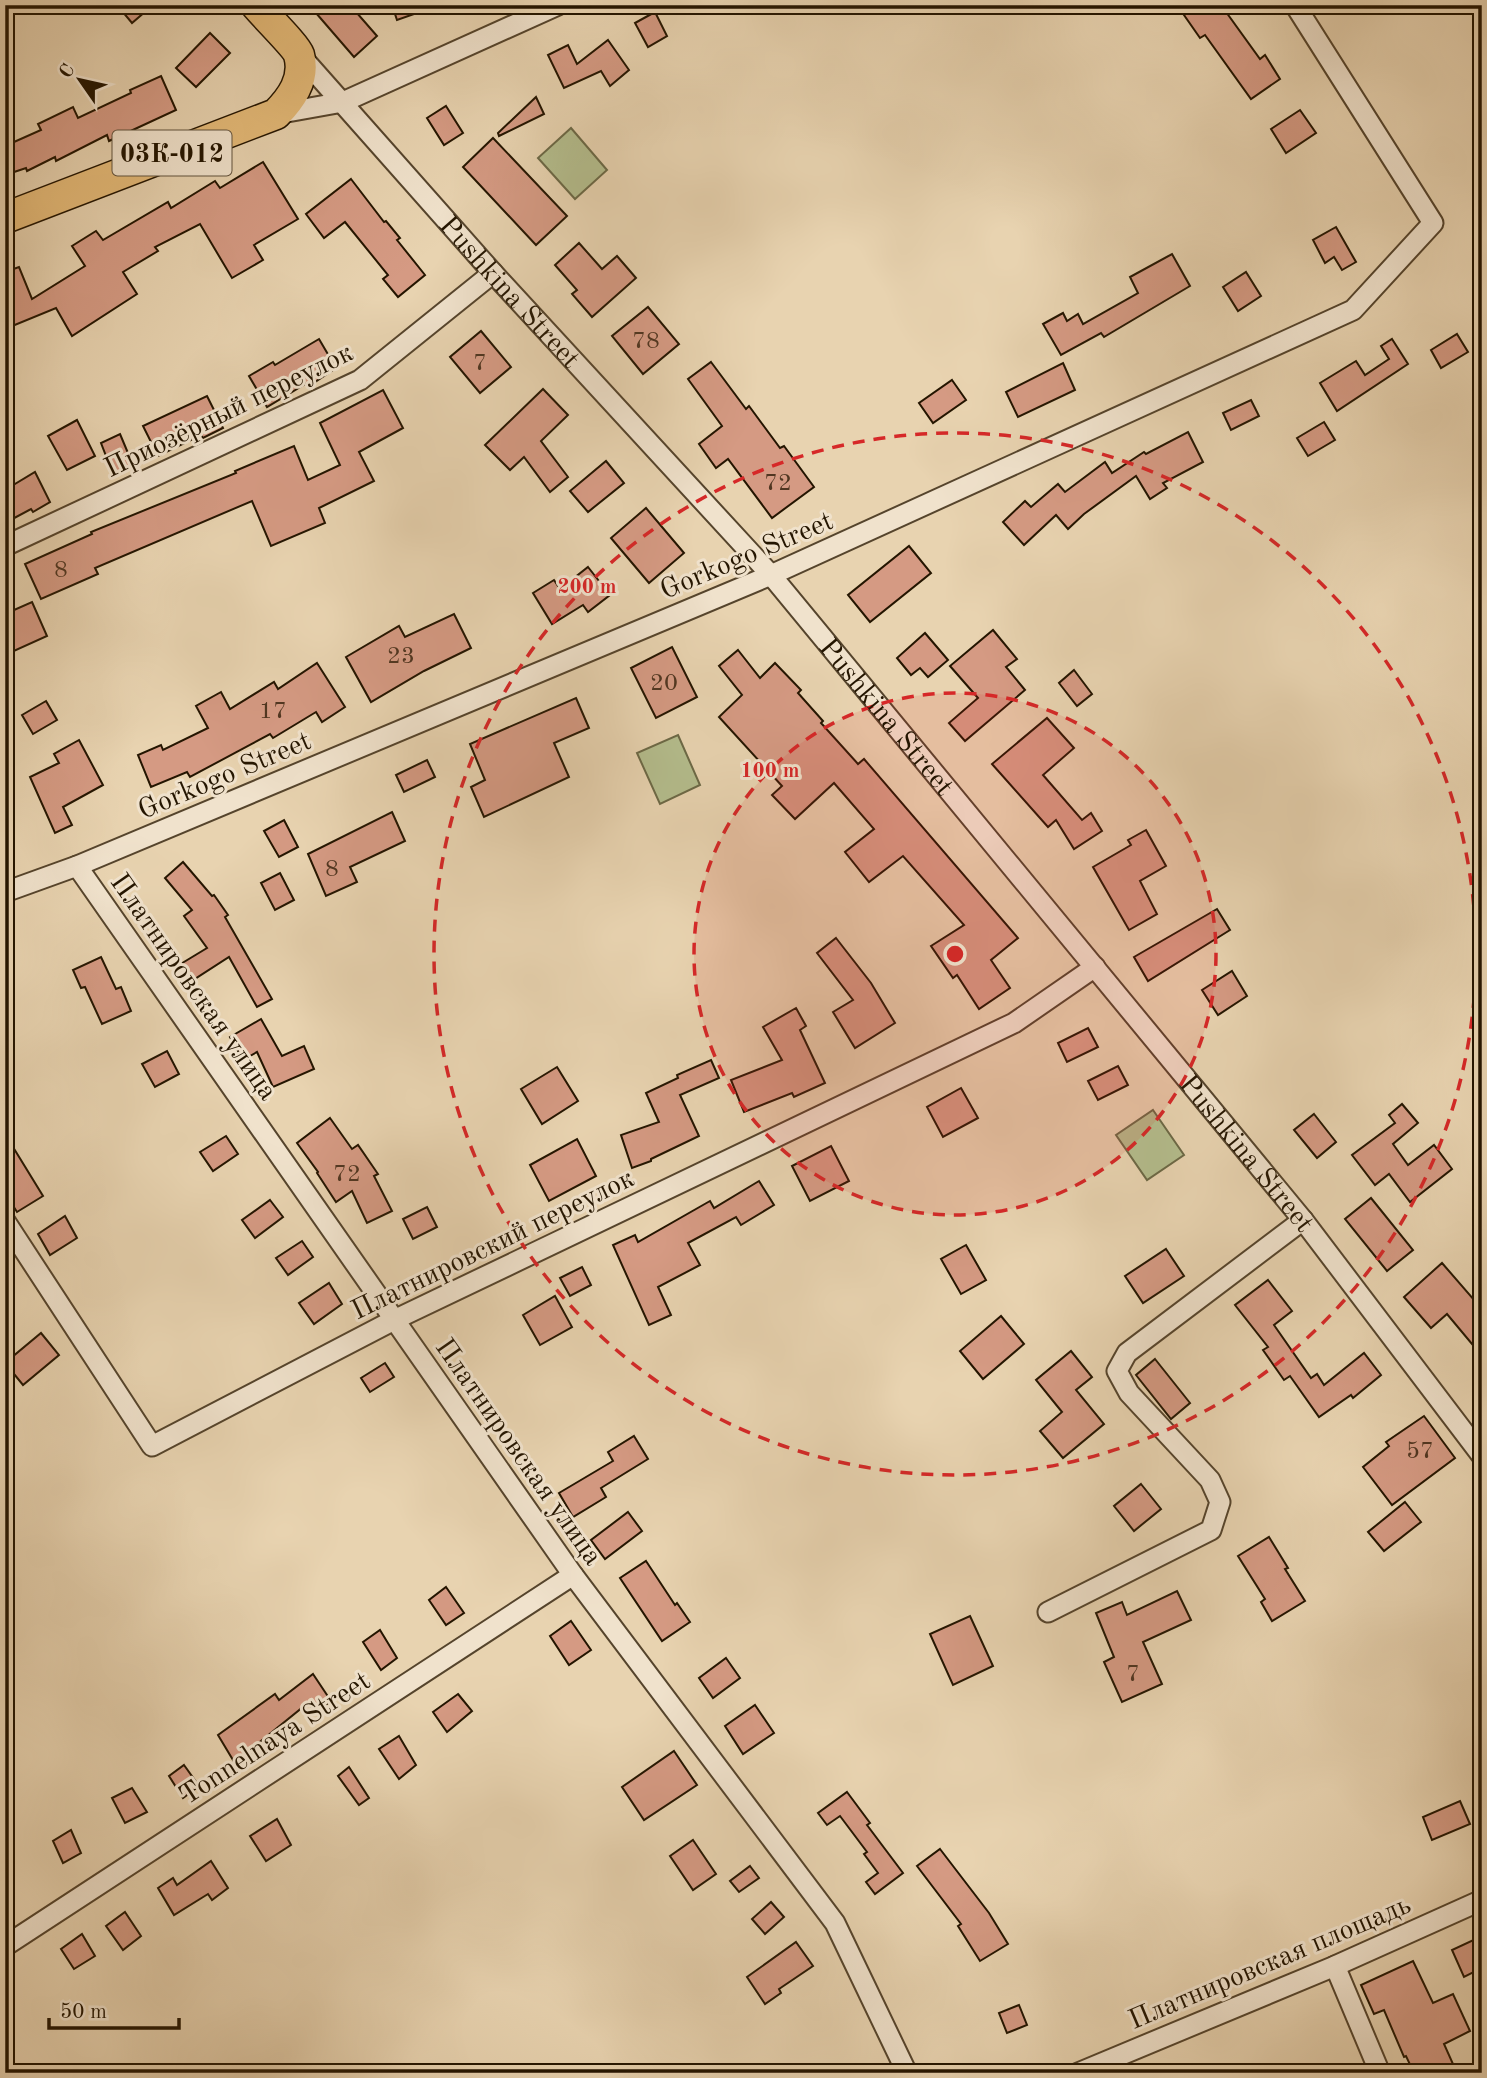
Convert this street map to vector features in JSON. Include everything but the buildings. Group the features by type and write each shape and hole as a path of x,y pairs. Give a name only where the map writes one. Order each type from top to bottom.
{"main road":[{"name":"Pushkina Street","path":"256,5 299,54"},
{"path":"276,114 292,99 300,76 299,54"},
{"name":"03К-012","path":"5,218 276,114"}],"street":[{"path":"276,114 344,102 558,5"},
{"name":"Gorkogo Street","path":"5,892 77,866 771,575 1353,310 1433,223 1295,5"},
{"name":"Pushkina Street","path":"299,54 494,273 771,575 1303,1220 1482,1455"},
{"name":"Приозёрный переулок","path":"5,546 360,380 494,273"},
{"name":"Платнировская улица","path":"77,866 573,1575 835,1923 907,2073"},
{"name":"Платнировский переулок","path":"5,1221 152,1446 394,1320 1014,1023 1095,967"},
{"path":"1048,1612 1211,1530 1220,1502 1210,1480 1129,1393 1117,1371 1127,1353 1303,1220"},
{"name":"Tonnelnaya Street","path":"5,1946 573,1575"},
{"name":"Платнировская площадь","path":"1078,2073 1335,1966 1482,1899"},
{"path":"1335,1966 1380,2073"}],"green space":[{"path":"571,128 607,170 575,199 538,158"},
{"path":"678,735 700,785 660,804 637,753"},
{"path":"1153,1110 1184,1155 1147,1180 1116,1135"}]}
